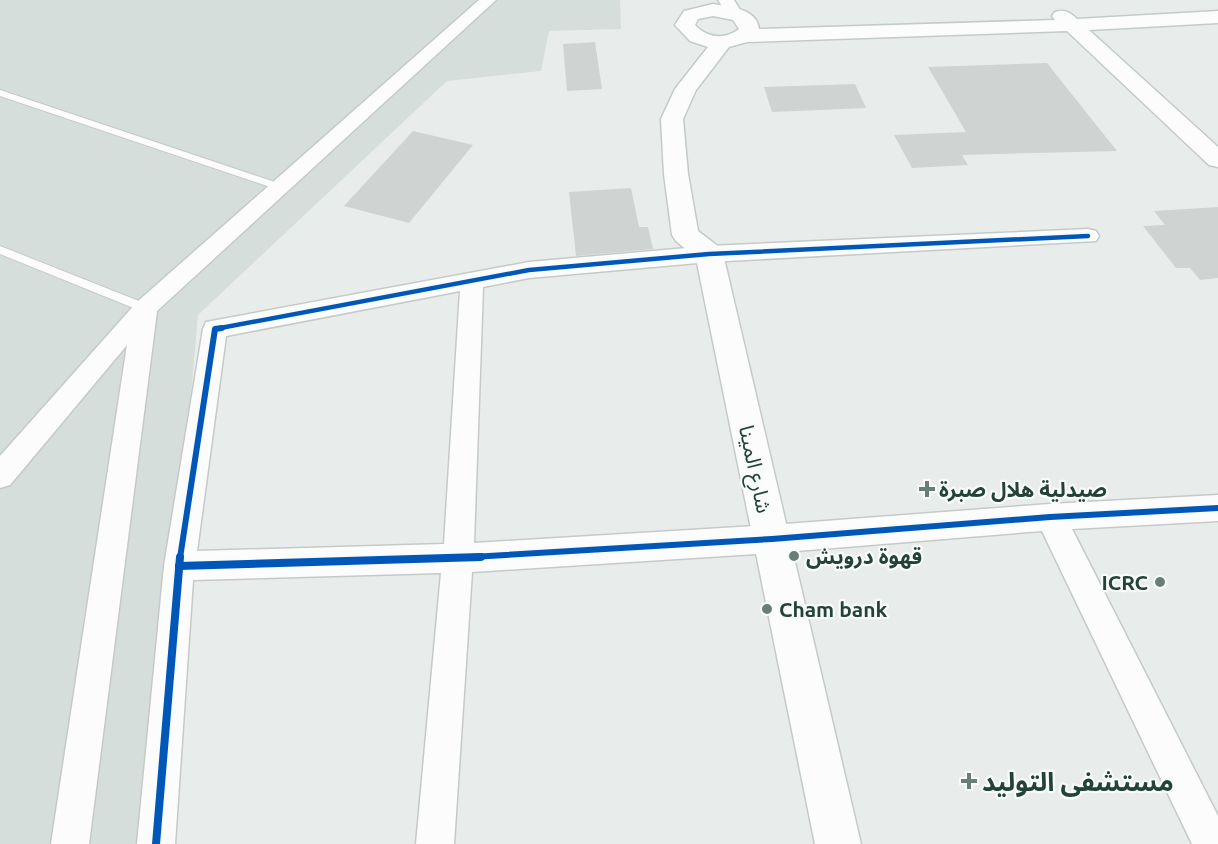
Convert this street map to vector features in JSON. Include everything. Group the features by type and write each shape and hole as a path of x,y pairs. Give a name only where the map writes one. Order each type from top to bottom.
{"street":[{"path":"0,476 146,308 488,0"},
{"path":"1064,18 1218,2"},
{"path":"676,174 656,118 667,84 686,53 688,32 685,26 686,20 705,6 737,17 1218,17"},
{"path":"710,254 685,235 676,174 672,119 686,89 723,42 737,17"},
{"path":"1064,18 1218,160"},
{"path":"686,53 723,42"},
{"path":"156,844 179,566 215,329 529,270 710,254 1088,236"},
{"name":"شارع المينا","path":"710,254 838,844"},
{"path":"435,844 458,558 472,281"},
{"path":"70,844 146,308"},
{"path":"179,566 458,558 771,539 1050,517 1218,508"},
{"path":"1050,517 1212,844"}],"lane":[{"path":"0,93 280,187"},
{"path":"0,250 146,308"}],"shaded area":[{"path":"0,0 620,0 621,29 549,31 541,71 447,81 198,315 152,844 0,844"}],"building":[{"path":"595,42 602,89 567,91 563,44"},
{"path":"1047,63 1117,151 962,155 968,165 912,168 894,135 966,132 928,67"},
{"path":"855,84 866,108 772,112 764,87"},
{"path":"413,131 473,145 409,223 344,206"},
{"path":"631,188 639,227 648,227 653,249 576,256 569,192"},
{"path":"1218,207 1218,278 1200,280 1190,268 1176,268 1143,226 1165,225 1154,211"}],"cycle path":[{"path":"156,844 179,566 215,329 529,270 709,254 1088,236"},
{"path":"179,566 458,558 772,539 1050,517 1218,508"}],"place":[{"name":"صيدلية هلال صبرة","path":"927,489"},
{"name":"قهوة درويش","path":"794,556"},
{"name":"ICRC","path":"1160,582"},
{"name":"Cham bank","path":"767,609"},
{"name":"مستشفى التوليد","path":"969,781"}]}
